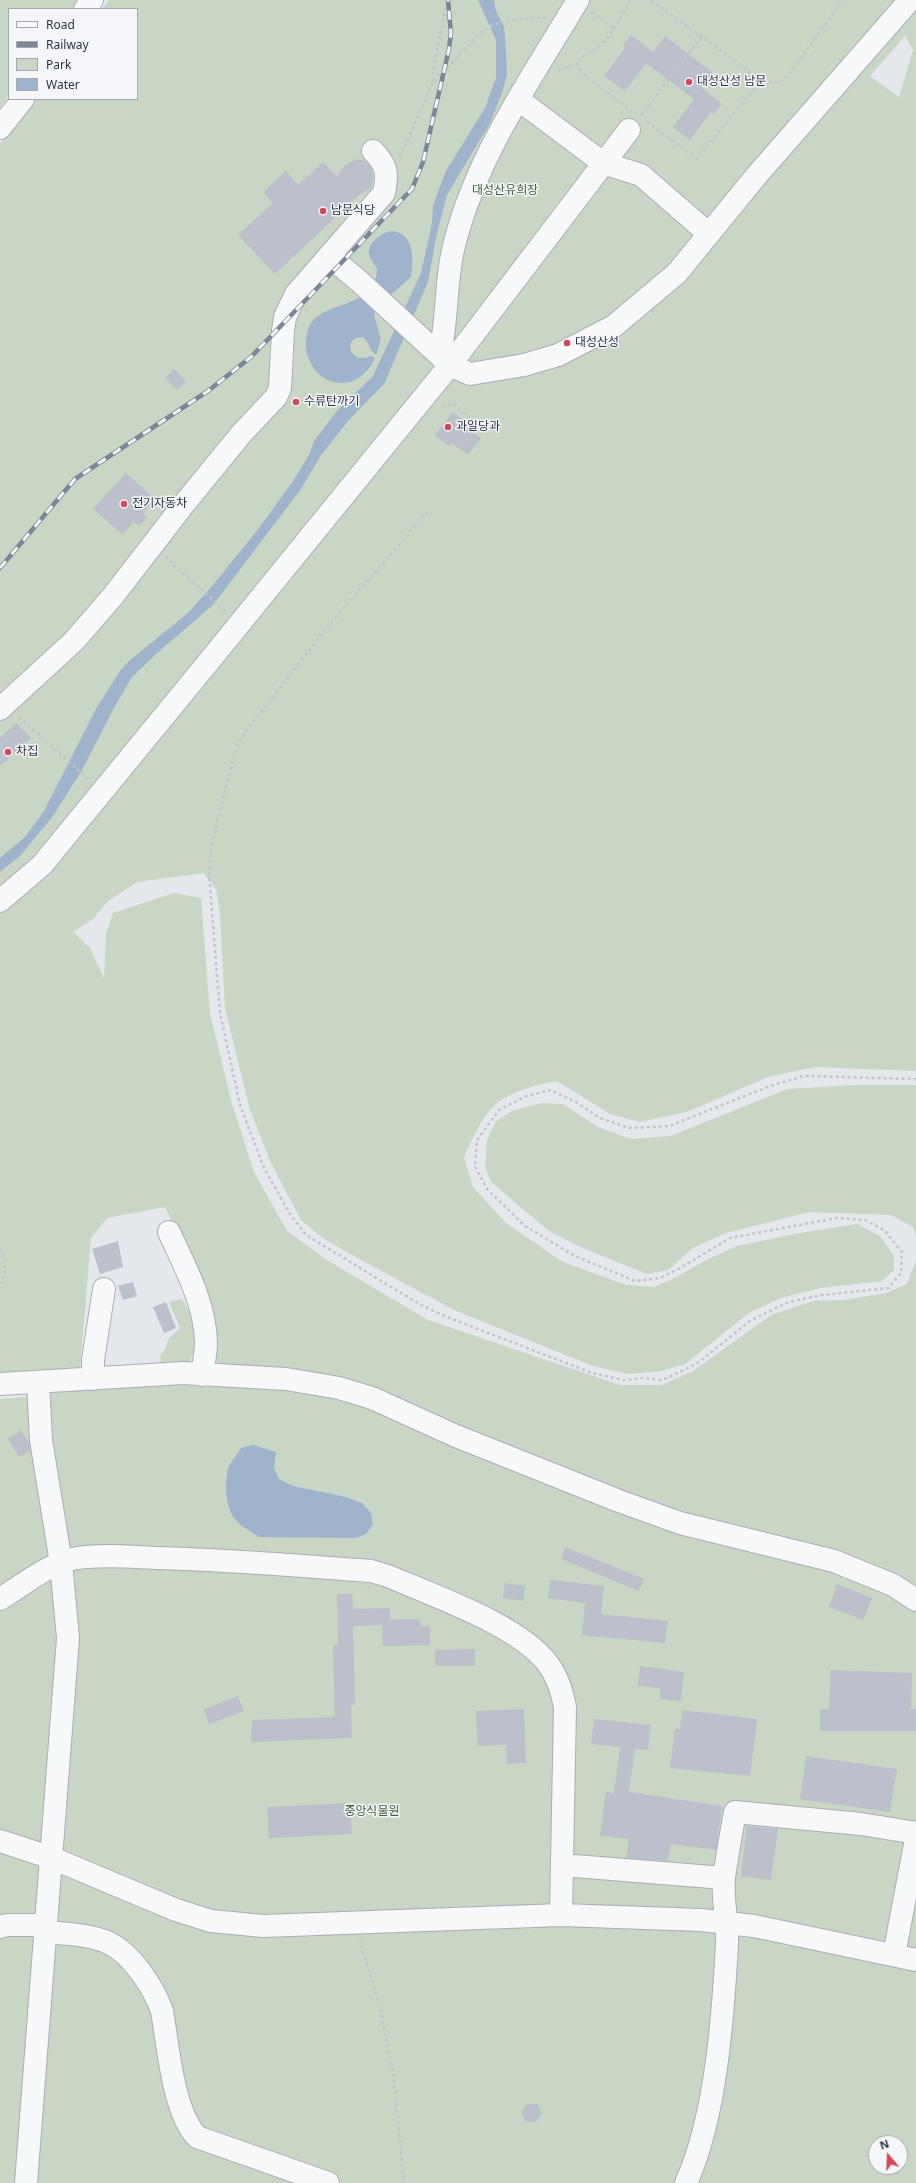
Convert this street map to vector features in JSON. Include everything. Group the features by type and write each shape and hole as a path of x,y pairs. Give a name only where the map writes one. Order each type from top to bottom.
{"street":[{"path":"86,8 92,0"},
{"path":"329,256 368,288 445,360 470,374 524,365 558,355 614,326 677,272 910,0"},
{"path":"445,360 445,330 450,270 455,240 465,205 481,168 574,7"},
{"path":"0,128 21,100"},
{"path":"519,100 603,163 641,175 709,234"},
{"path":"0,901 42,865 634,123"},
{"path":"3,707 74,641 113,596 151,546 242,433 276,397 280,388 285,317 296,294 384,193 387,179 383,161 373,151"},
{"path":"169,1232 190,1278 202,1315 206,1344 202,1375"},
{"path":"93,1379 93,1360 104,1289"},
{"path":"0,1384 93,1379 160,1373 293,1380 339,1388 372,1398 463,1439 680,1523 834,1561 893,1585 916,1600"},
{"path":"26,2183 68,1638 61,1563 41,1440 38,1382"},
{"path":"0,1599 61,1563 77,1558 216,1559 371,1571 388,1576 490,1620 537,1651 549,1665 560,1685 565,1707 561,1915"},
{"path":"686,2183 706,2122 712,2088 727,1942 724,1878 735,1812 861,1824 916,1834"},
{"path":"0,1841 52,1858 176,1910 211,1921 263,1926 561,1915 725,1922 754,1926 916,1960"},
{"path":"894,1955 915,1851"},
{"path":"562,1865 724,1878"},
{"path":"0,1927 7,1925 46,1928 86,1937 109,1944 127,1957 157,1997 162,2011 178,2102 190,2130 197,2137 328,2183"}],"path":[{"path":"433,82 433,73 447,0"},
{"path":"630,0 600,46 582,55 577,64 584,75 634,123 698,159 761,80"},
{"path":"651,0 761,80 777,83 787,77 843,0"},
{"path":"386,174 398,163 433,82 482,30 490,26 536,17 574,7 613,28"},
{"path":"634,123 702,38"},
{"path":"428,512 328,626 241,738 235,752 211,846 209,874 220,1013 240,1105 264,1168 290,1214 306,1235 414,1300 447,1317 592,1373 624,1380 643,1378 662,1380 699,1362 751,1320 789,1302 822,1295 888,1288 901,1273 902,1252 884,1230 865,1220 836,1218 730,1238 680,1268 660,1278 634,1281 575,1256 525,1226 488,1190 475,1167 478,1140 499,1110 524,1097 550,1090 576,1102 600,1118 629,1128 669,1126 770,1086 804,1076 916,1079"},
{"path":"151,546 203,594 228,614"},
{"path":"3,707 91,782"},
{"path":"0,1248 6,1264 5,1273 0,1284"},
{"path":"354,1922 380,2005 393,2072 404,2183"}],"green space":[{"path":"0,0 79,0 73,8 8,8 8,96 0,108"},
{"path":"109,0 916,0 916,1071 815,1067 768,1077 687,1112 639,1122 610,1114 557,1081 518,1091 504,1098 492,1107 482,1120 464,1158 473,1187 506,1223 563,1262 626,1285 654,1287 673,1279 706,1260 737,1246 794,1234 857,1224 880,1236 894,1256 894,1270 882,1281 821,1288 781,1298 749,1313 685,1364 662,1371 628,1374 593,1366 454,1310 350,1254 320,1236 301,1220 271,1163 249,1107 225,1008 220,914 216,889 204,873 137,882 107,902 93,919 73,932 90,948 104,978 106,934 113,913 174,893 201,898 210,1014 232,1104 254,1172 287,1231 327,1260 428,1320 620,1385 662,1385 693,1371 771,1315 813,1301 844,1300 886,1293 907,1284 916,1261 916,1593 866,1566 590,1484 342,1378 226,1365 212,1361 207,1300 165,1207 107,1218 91,1238 80,1368 99,1374 163,1382 298,1387 347,1396 481,1453 481,1456 650,1522 802,1560 868,1581 916,1606 916,2183 0,2183 0,1399 26,1397 27,1375 0,1376 0,144 32,100 138,100 138,8 103,8","holes":["905,36 913,50 899,97 870,76"]},
{"path":"855,1085 916,1085 916,1236 913,1227 891,1215 809,1212 726,1233 693,1248 668,1270 647,1274 578,1246 549,1231 491,1182 485,1167 487,1140 496,1121 512,1111 541,1103 563,1104 598,1127 631,1139 671,1136 787,1089"},
{"path":"182,1299 195,1323 198,1336 197,1343 190,1361 178,1365 161,1364 160,1355 165,1349 169,1338 180,1328 169,1302"}],"water":[{"path":"478,0 494,0 496,11 504,27 507,75 502,93 490,123 447,195 437,233 428,282 384,384 348,421 321,455 301,489 213,605 157,653 132,677 82,770 53,816 21,855 0,872 0,858 25,837 44,811 96,709 120,671 129,661 188,613 213,585 259,528 293,481 309,455 314,441 337,411 373,376 421,273 432,223 433,206 446,171 485,108 496,78 496,40"},
{"path":"393,231 400,233 409,242 412,256 411,277 375,309 374,315 381,339 376,355 363,337 354,339 351,342 350,346 352,353 357,357 364,358 371,356 375,358 365,373 352,381 340,383 327,380 317,372 309,360 306,346 308,330 314,320 323,313 357,299 367,292 374,283 377,269 370,259 370,246 376,238 384,233"},
{"path":"253,1445 276,1452 274,1468 279,1479 293,1486 346,1497 362,1503 371,1513 373,1524 366,1534 356,1538 259,1537 242,1526 236,1521 231,1513 227,1500 226,1478 229,1466 241,1448"}],"building":[{"name":"대성산성 남문","path":"631,35 653,52 665,36 713,73 702,88 722,104 714,114 711,112 690,140 673,127 694,99 646,63 625,91 604,76 625,48 623,46"},
{"path":"356,159 365,161 371,168 373,176 371,188 359,195 275,274 238,235 273,203 263,192 286,171 298,185 323,162 337,177 345,165"},
{"path":"174,369 186,381 177,390 165,378"},
{"path":"453,412 467,423 465,426 481,438 468,455 452,443 449,446 435,435"},
{"name":"전기자동차","path":"126,473 155,499 143,513 147,517 139,526 134,522 122,534 93,509"},
{"name":"차집","path":"16,723 31,738 0,766 0,738"},
{"path":"118,1241 123,1267 100,1274 92,1249"},
{"path":"133,1282 137,1296 123,1300 118,1286"},
{"path":"166,1302 176,1328 164,1333 153,1307"},
{"path":"21,1430 29,1443 30,1451 19,1457 8,1439"},
{"path":"565,1547 644,1579 639,1591 561,1559"},
{"path":"550,1580 604,1586 601,1614 668,1621 665,1643 582,1635 585,1603 548,1598"},
{"path":"505,1583 525,1586 523,1601 503,1598"},
{"path":"837,1584 872,1598 863,1620 829,1607"},
{"path":"337,1594 352,1594 353,1609 390,1608 390,1620 420,1619 421,1627 430,1626 430,1645 383,1646 382,1625 353,1626 355,1704 351,1705 352,1738 251,1742 252,1720 335,1717 333,1645 338,1645"},
{"path":"475,1649 475,1666 435,1666 435,1650"},
{"path":"640,1666 684,1672 681,1701 659,1699 661,1688 638,1686"},
{"path":"831,1670 912,1673 911,1709 916,1709 916,1731 820,1731 820,1709 829,1709"},
{"path":"238,1696 244,1711 209,1724 204,1709"},
{"path":"524,1709 526,1763 507,1764 506,1745 478,1746 476,1711"},
{"path":"682,1710 757,1719 750,1776 670,1768 675,1729 680,1729"},
{"path":"594,1719 651,1725 648,1750 635,1749 629,1792 722,1806 716,1850 671,1844 668,1861 626,1858 629,1839 600,1836 606,1792 614,1793 620,1747 591,1744"},
{"path":"806,1756 897,1769 890,1812 800,1799"},
{"path":"350,1803 352,1834 269,1838 267,1807"},
{"path":"747,1826 778,1829 771,1880 741,1876"},
{"path":"527,2104 537,2104 542,2113 536,2122 526,2122 521,2112"}],"railway":[{"path":"0,568 75,479 208,391 251,357 412,189 423,162 449,49 451,33 448,0"}],"place":[{"name":"대성산성 남문","path":"689,82"},
{"name":"남문식당","path":"323,211"},
{"name":"대성산성","path":"567,343"},
{"name":"수류탄까기","path":"296,402"},
{"name":"과일당과","path":"448,427"},
{"name":"전기자동차","path":"124,504"},
{"name":"차집","path":"8,752"}],"park label":[{"name":"대성산유희장","path":"505,191"},
{"name":"중앙식물원","path":"372,1812"}]}
